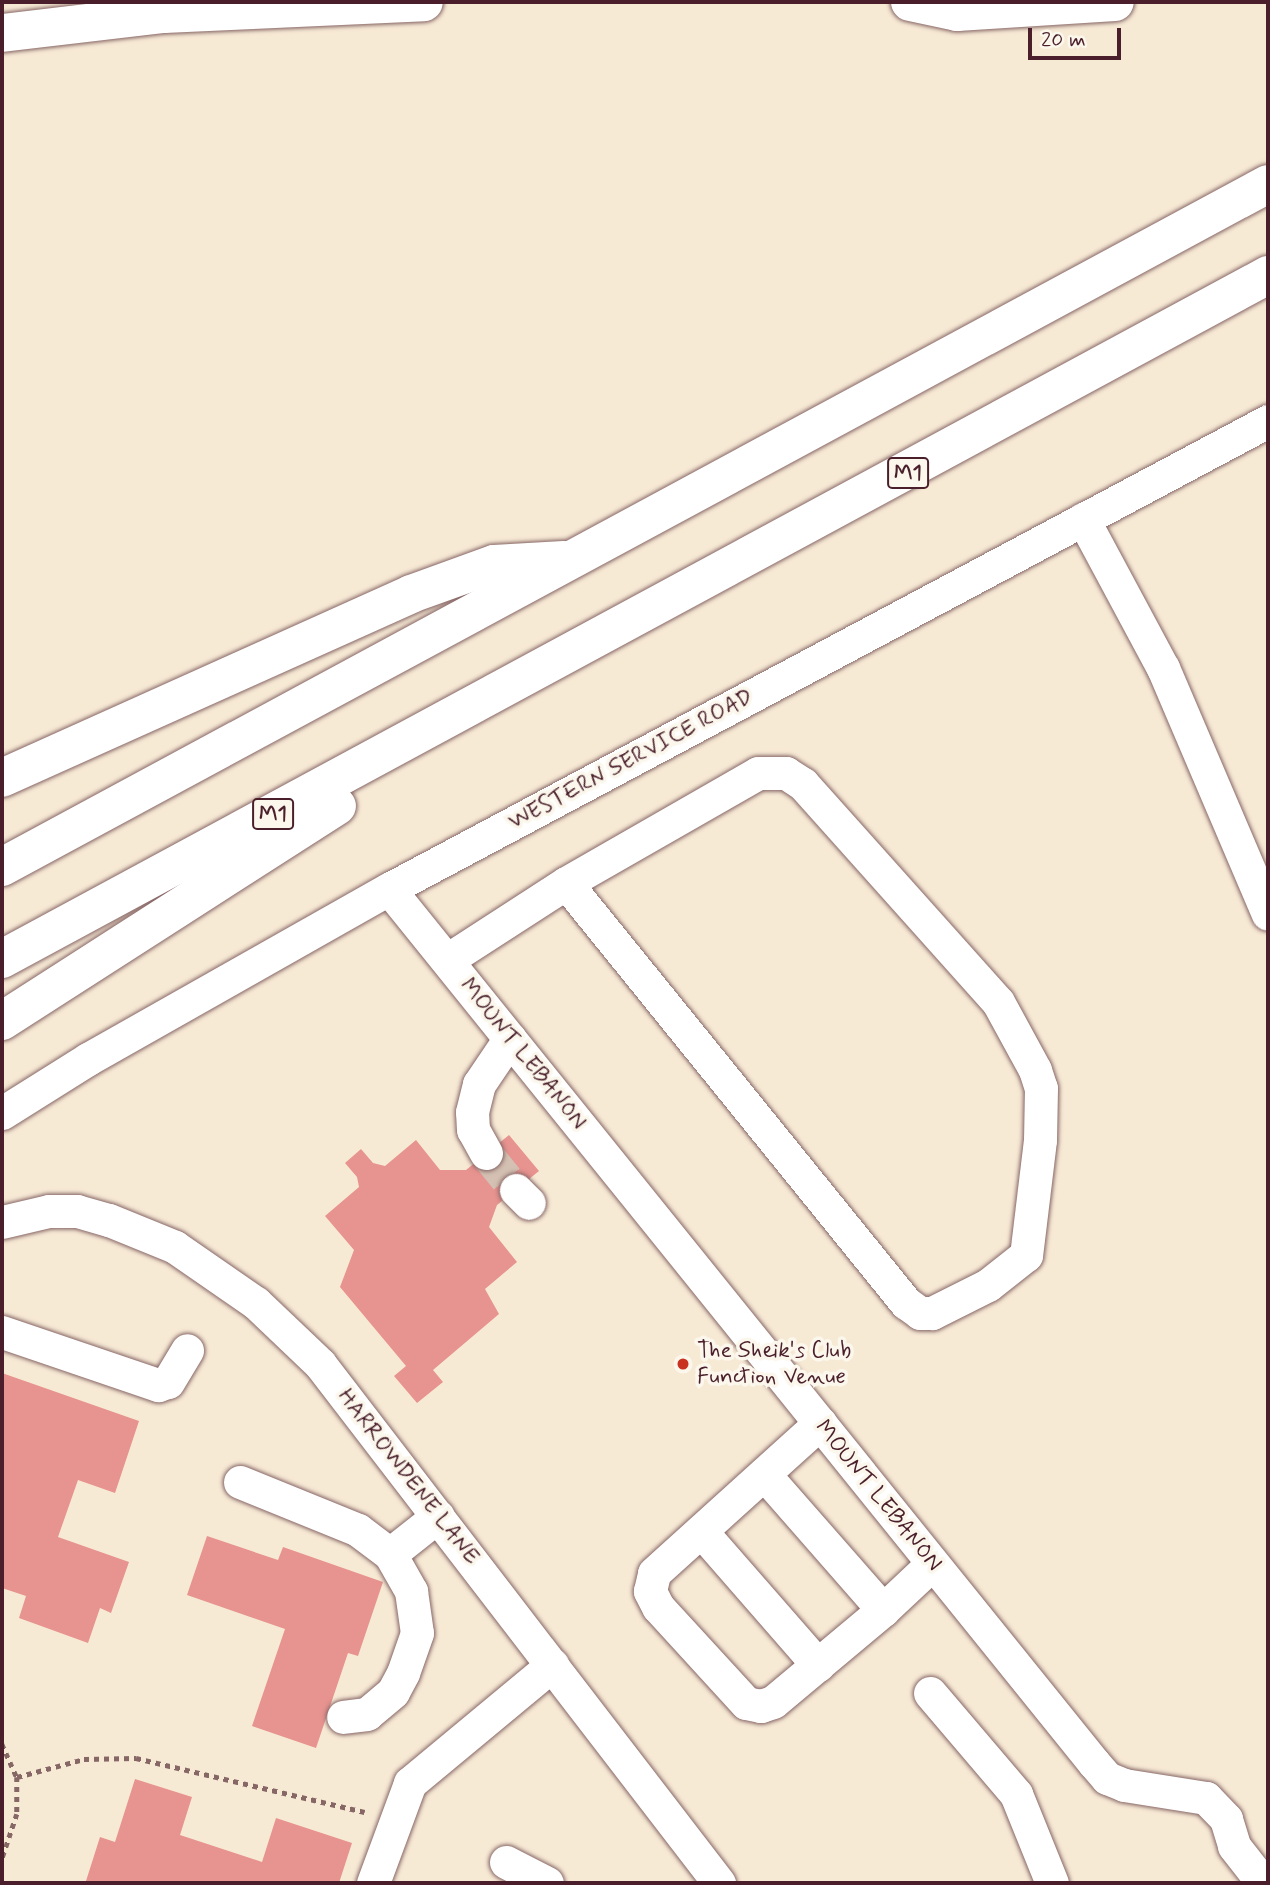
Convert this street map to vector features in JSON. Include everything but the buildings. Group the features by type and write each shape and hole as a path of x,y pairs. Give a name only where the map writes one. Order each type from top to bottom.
{"main road":[{"path":"2,33 164,14 425,2"},
{"path":"910,2 956,7 1115,2"},
{"path":"2,867 1268,184"},
{"name":"M1","path":"2,960 1268,275"},
{"path":"2,778 411,594 494,564 577,559"},
{"path":"2,1021 272,847 484,721 545,668"}],"street":[{"name":"WESTERN SERVICE ROAD","path":"2,1112 389,889 1268,421"},
{"path":"1083,519 1163,668 1268,914"},
{"path":"447,960 566,883 758,774 786,773 803,784 998,1002 1035,1070 1041,1088 1040,1140 1026,1255 988,1285 932,1313 920,1313 906,1303 566,883"},
{"name":"MOUNT LEBANON","path":"389,889 1107,1778 1124,1785 1206,1798 1226,1819 1234,1846 1263,1883"},
{"path":"486,1153 473,1130 472,1112 479,1084 510,1038"},
{"name":"HARROWDENE LANE","path":"2,1222 49,1210 76,1211 141,1231 220,1277 320,1364 719,1883"},
{"path":"2,1332 158,1385 168,1382 187,1350"},
{"path":"820,1423 654,1573 650,1591 658,1607 746,1703 773,1702 883,1610 932,1564"},
{"path":"764,1474 883,1610"},
{"path":"240,1482 327,1514 390,1554 411,1591 417,1633 393,1692 367,1714 344,1717"},
{"path":"390,1554 438,1516"},
{"path":"701,1531 818,1665"},
{"path":"373,1883 404,1793 419,1773 552,1665"},
{"path":"930,1693 1016,1794 1052,1883"},
{"path":"506,1861 547,1883"}],"path":[{"path":"2,1744 17,1777 17,1814 2,1859"},
{"path":"17,1777 83,1759 135,1758 395,1819"}],"tunnel":[{"path":"486,1153 516,1190"}],"place":[{"name":"The Sheik's Club Function Venue","path":"683,1364"}]}
